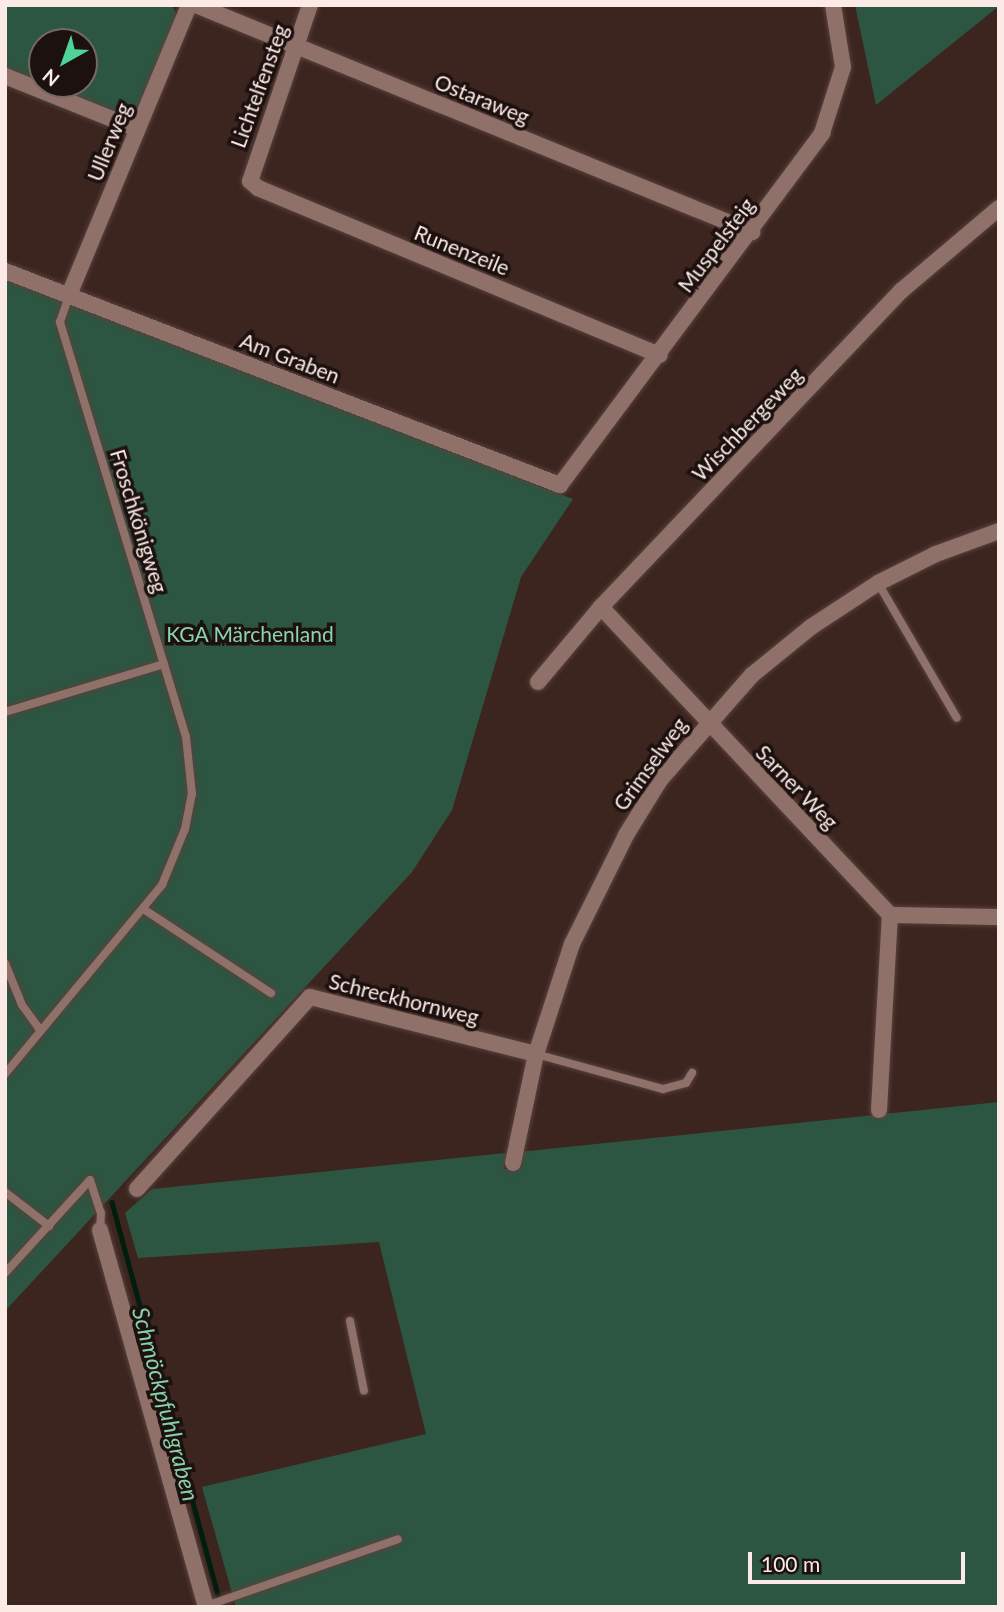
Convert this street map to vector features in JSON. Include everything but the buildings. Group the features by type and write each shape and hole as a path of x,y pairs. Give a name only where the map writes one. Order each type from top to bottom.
{"street":[{"name":"Ullerweg","path":"69,295 189,5"},
{"name":"Ostaraweg","path":"196,5 752,232"},
{"name":"Lichtelfensteg","path":"250,181 310,5"},
{"name":"Muspelsteig","path":"560,485 752,232 822,133 832,111 843,66 833,5"},
{"path":"5,76 137,129"},
{"name":"Runenzeile","path":"250,181 258,188 660,355"},
{"name":"Wischbergeweg","path":"538,682 601,607 901,291 999,208"},
{"name":"Am Graben","path":"5,271 560,485"},
{"name":"Grimselweg","path":"513,1163 536,1054 572,944 598,888 660,780 707,722 752,675 811,627 878,583 936,554 999,531"},
{"name":"Sarner Weg","path":"601,607 890,915"},
{"path":"879,1110 890,915 999,917"},
{"name":"Schreckhornweg","path":"137,1189 310,997 536,1054"},
{"path":"100,1230 206,1606"}],"lane":[{"name":"Froschkönigweg","path":"5,1074 145,909 176,857 192,794 191,759 60,322 69,295"},
{"path":"878,583 957,718"},
{"path":"5,712 164,664"},
{"path":"145,909 271,993"},
{"path":"5,963 22,1005 41,1031"},
{"name":"Schreckhornweg","path":"536,1054 663,1089 686,1083 692,1073"},
{"path":"5,1273 90,1180 101,1213 100,1230"},
{"path":"5,1192 50,1226"},
{"path":"350,1321 364,1391"},
{"path":"206,1606 398,1539"}],"green space":[{"path":"5,5 172,5 178,18 140,109 120,117 71,98 98,98 98,28 28,28 28,81 5,72"},
{"path":"855,5 999,5 999,6 876,105"},
{"name":"KGA Märchenland","path":"5,278 573,499 521,577 452,810 412,872 5,1311"},
{"path":"999,1102 999,1607 236,1607 202,1487 426,1434 379,1242 138,1258 125,1213 152,1189 506,1153 504,1169 517,1169 519,1152"}],"waterway":[{"name":"Schmöckpfuhlgraben","path":"112,1202 221,1607"}]}
